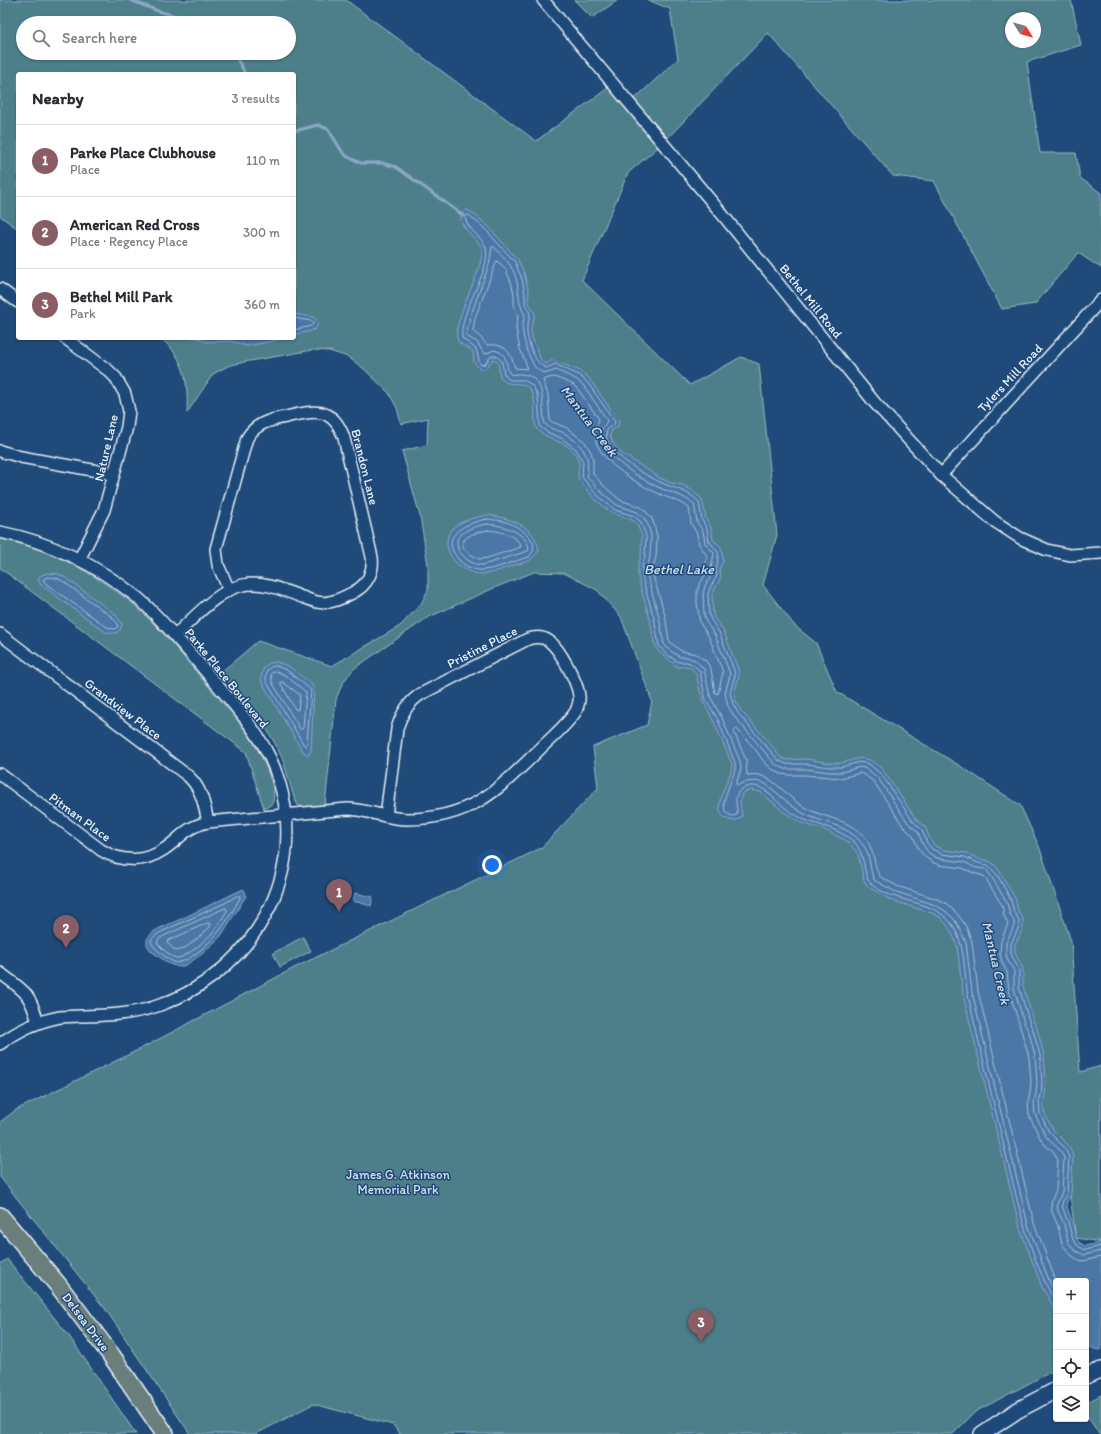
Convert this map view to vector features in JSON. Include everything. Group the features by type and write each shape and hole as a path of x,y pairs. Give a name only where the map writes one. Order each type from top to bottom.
{"main road":[{"name":"Delsea Drive","path":"0,1216 58,1285 111,1355 165,1434"},
{"path":"1089,1375 1101,1370"},
{"path":"982,1434 1018,1410 1053,1392"}],"street":[{"name":"Bethel Mill Road","path":"543,0 722,214 875,403 940,475 994,521 1020,538 1047,550 1070,555 1101,553"},
{"path":"0,289 16,301"},
{"name":"Tylers Mill Road","path":"940,475 1101,300"},
{"name":"Nature Lane","path":"69,340 109,371 118,381 125,394 128,404 128,417 102,516 79,560"},
{"name":"Brandon Lane","path":"175,635 214,600 229,590 245,585 263,584 315,601 329,602 337,600 358,590 368,579 371,571 372,557 349,456 340,427 330,417 322,413 311,412 268,421 256,427 247,438 216,549 218,565 229,590"},
{"path":"0,451 21,457 114,474"},
{"name":"Parke Place Boulevard","path":"0,532 37,542 79,560 111,579 133,595 175,635 245,719 258,738 270,760 277,778 285,815 286,841 285,857 279,883 265,917 239,954 223,969 202,984 165,1003 130,1013 60,1017 21,1030 0,1044"},
{"name":"Grandview Place","path":"0,634 188,776 200,791 204,801 208,822"},
{"name":"Pristine Place","path":"285,815 352,809 386,816 406,819 440,816 476,803 505,783 570,719 578,707 579,696 562,655 556,647 545,639 528,639 413,699 401,716 397,729 386,816"},
{"name":"Pitman Place","path":"0,774 101,850 123,860 141,859 155,855 163,851 187,830 208,822 285,815"},
{"path":"0,973 21,988 27,995 35,1011 38,1024"}],"green space":[{"name":"James G. Atkinson Memorial Park","path":"0,0 346,0 536,141 612,85 629,104 678,59 670,9 648,0 1071,0 1081,45 1027,62 1040,153 1076,153 1080,178 1101,193 1101,268 1078,253 1035,304 1002,309 934,181 893,176 768,33 664,142 628,173 582,280 690,385 741,357 759,364 777,535 763,585 795,626 816,643 837,692 957,764 1020,805 1039,846 1071,941 1080,1072 1101,1066 1101,1242 1076,1238 1062,1140 1020,1228 1053,1304 1053,1371 975,1412 953,1434 400,1434 393,1425 313,1404 256,1434 190,1434 106,1310 0,1177 0,1122 16,1110 142,1048 296,967 541,848 598,788 593,747 647,725 652,701 621,617 597,590 564,573 534,572 427,618 355,668 343,683 336,700 325,805 304,807 298,805 276,744 262,722 221,672 258,641 332,666 400,626 421,604 428,590 428,565 420,516 402,451 427,445 428,418 401,424 397,408 389,393 363,368 348,357 329,351 313,350 228,366 213,374 187,413 187,391 184,372 175,354 162,340 296,340 296,72 16,72 16,228 0,216"},
{"path":"574,0 618,0 592,18"},
{"path":"0,539 15,542 44,552 87,572 117,592 142,612 175,646 230,711 249,736 258,750 269,774 274,798 272,804 264,809 246,752 0,568"},
{"path":"303,937 311,951 280,967 273,953"},
{"path":"7,1259 69,1336 136,1434 0,1434 0,1264"},
{"path":"1101,1395 1101,1434 1099,1434 1089,1419 1089,1401"}],"water":[{"name":"Bethel Lake","path":"467,210 471,212 488,226 518,260 524,273 529,293 528,301 535,314 531,328 532,337 541,360 547,364 552,360 578,370 588,377 619,421 618,427 612,430 610,435 613,443 621,453 660,478 671,483 682,485 702,499 706,519 711,527 713,540 721,547 722,551 723,561 719,569 721,577 712,595 713,614 714,618 723,630 738,669 739,676 734,694 741,711 780,757 786,760 807,759 830,763 841,763 861,758 870,760 880,767 885,773 915,818 925,827 931,841 935,846 944,850 966,853 979,859 989,861 996,866 1015,898 1018,911 1023,919 1023,928 1015,945 1015,953 1023,969 1023,986 1044,1055 1046,1082 1043,1102 1044,1112 1053,1130 1069,1146 1073,1156 1071,1194 1066,1204 1076,1238 1080,1243 1085,1246 1101,1242 1101,1350 1094,1349 1089,1346 1089,1278 1053,1278 1053,1306 1042,1287 1020,1228 963,994 957,945 952,933 940,917 891,900 867,886 864,880 858,854 851,845 845,840 825,830 802,823 795,819 784,812 761,792 750,790 742,793 740,802 742,816 739,819 730,820 722,814 719,808 720,801 732,764 714,722 702,699 696,673 691,668 686,666 678,667 658,651 654,642 650,619 638,576 642,536 637,524 632,520 608,510 593,497 578,478 579,463 573,450 541,433 536,428 534,400 528,387 504,381 501,378 496,360 493,359 485,369 480,369 474,362 473,351 458,341 458,325 461,314 479,267 482,253 482,248 479,243 462,224 462,214"},
{"path":"296,314 313,317 318,322 315,329 296,334"},
{"path":"202,340 277,340 247,346 230,341 207,342"},
{"path":"486,515 511,520 526,528 532,534 539,550 530,560 496,571 482,574 468,571 451,557 447,543 448,536 454,527 464,521"},
{"path":"47,573 59,574 66,578 115,614 122,624 120,630 112,634 104,631 40,584 38,578"},
{"path":"277,662 290,667 312,685 314,689 311,751 308,755 303,752 262,682 261,677 264,667 270,663"},
{"path":"243,889 246,896 221,936 202,954 186,965 179,967 169,964 151,951 147,945 147,939 153,932"},
{"path":"355,893 373,897 371,906 353,901"}],"waterway":[{"name":"Mantua Creek","path":"130,0 176,16"},
{"name":"Mantua Creek","path":"238,60 244,72"},
{"name":"Mantua Creek","path":"296,130 318,125 328,129 343,153 348,157 361,163 382,163 396,167 464,216"}],"place":[{"name":"Parke Place Clubhouse","path":"339,912"},
{"name":"American Red Cross","path":"66,948"},
{"name":"Bethel Mill Park","path":"701,1342"}]}
